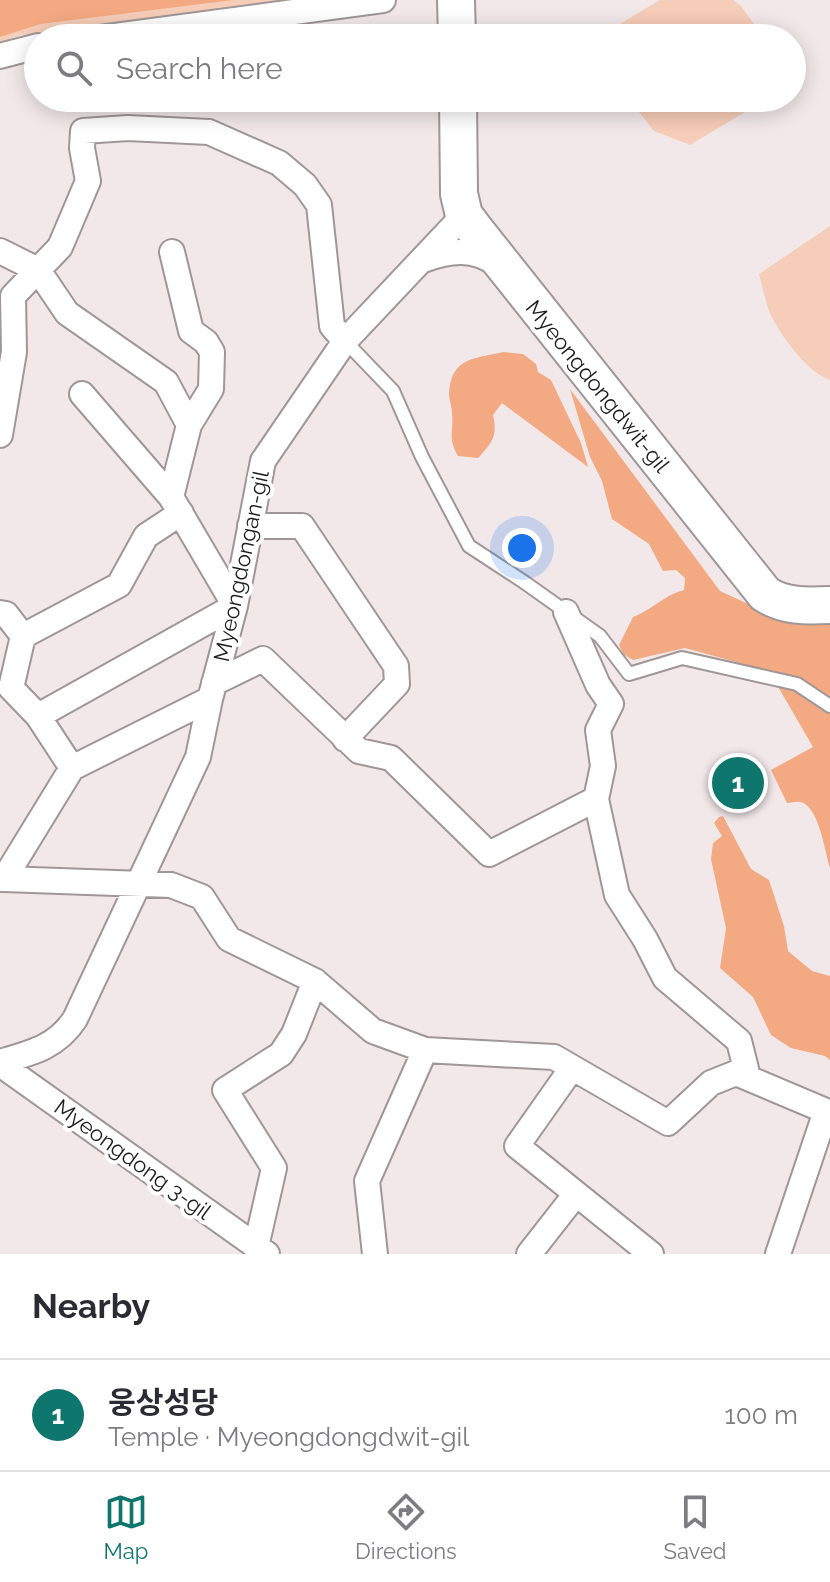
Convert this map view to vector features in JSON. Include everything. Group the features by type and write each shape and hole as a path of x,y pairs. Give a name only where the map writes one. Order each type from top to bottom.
{"street":[{"path":"204,24 383,0"},
{"path":"456,0 457,24"},
{"path":"0,56 24,50"},
{"name":"Myeongdongdwit-gil","path":"458,112 459,194 464,215 505,271 765,594 777,602 798,606 830,605"},
{"path":"0,435 14,352 13,296 60,247 88,181 82,148 83,131 128,128 209,132 279,163 305,185 319,205 332,326 345,341"},
{"name":"Myeongdongan-gil","path":"0,1063 48,1046 68,1030 198,757 235,606 263,461 345,341 464,215"},
{"path":"0,251 38,270 67,313 166,382 189,425"},
{"path":"421,261 460,251 490,259 505,271"},
{"path":"72,768 38,716 11,688 23,636 119,585 146,536 176,505 189,425 211,389 212,352 206,342 191,331 172,252"},
{"path":"38,716 235,606 176,505 82,394"},
{"path":"250,526 302,526 396,666 397,684 345,739"},
{"path":"566,612 598,685 611,704 598,730 603,766 596,799 617,895 665,978 739,1041 748,1077"},
{"path":"0,613 6,614 23,636"},
{"path":"596,799 489,854 391,758 359,751 263,659 212,691 72,768 2,879 171,885 202,897 229,939 315,981 373,1031 425,1050 554,1057 668,1123 711,1083 736,1073 826,1111 778,1254"},
{"path":"262,1250 274,1168 225,1090 281,1054 294,1034 315,981"},
{"path":"375,1254 367,1181 425,1050"},
{"name":"Myeongdong 3-gil","path":"0,1063 262,1250"},
{"path":"572,1068 517,1146 651,1254"},
{"path":"529,1254 576,1194"}],"lane":[{"path":"345,341 393,391 422,457 469,546 600,636 629,674 682,658 797,684 830,706"}],"shaded area":[{"path":"0,0 283,0 103,24 24,24 24,35 0,42"},
{"path":"0,0 233,0 24,24 24,29 0,37"},
{"path":"660,0 733,0 754,24 620,24"},
{"path":"639,112 745,112 690,145 654,131"},
{"path":"830,226 830,380 803,361 779,330 769,311 759,274"},
{"path":"503,352 523,354 536,364 538,372 551,380 581,443 588,467 502,403 493,415 494,434 487,448 478,458 458,456 452,439 449,394 454,373 466,362"},
{"path":"570,389 720,591 759,609 830,622 830,698 805,681 685,648 633,660 623,654 619,645 633,617 684,590 685,578 676,570 663,571 649,544 612,519"},
{"path":"777,685 801,693 830,712 830,868 812,811 800,802 787,803 771,770 813,747"},
{"path":"723,816 751,869 769,880 784,926 788,951 812,971 830,976 830,1060 791,1048 771,1035 753,997 720,968 726,928 711,859 713,843 722,836 714,823"}],"place":[{"name":"웅상성당","path":"738,783"}]}
